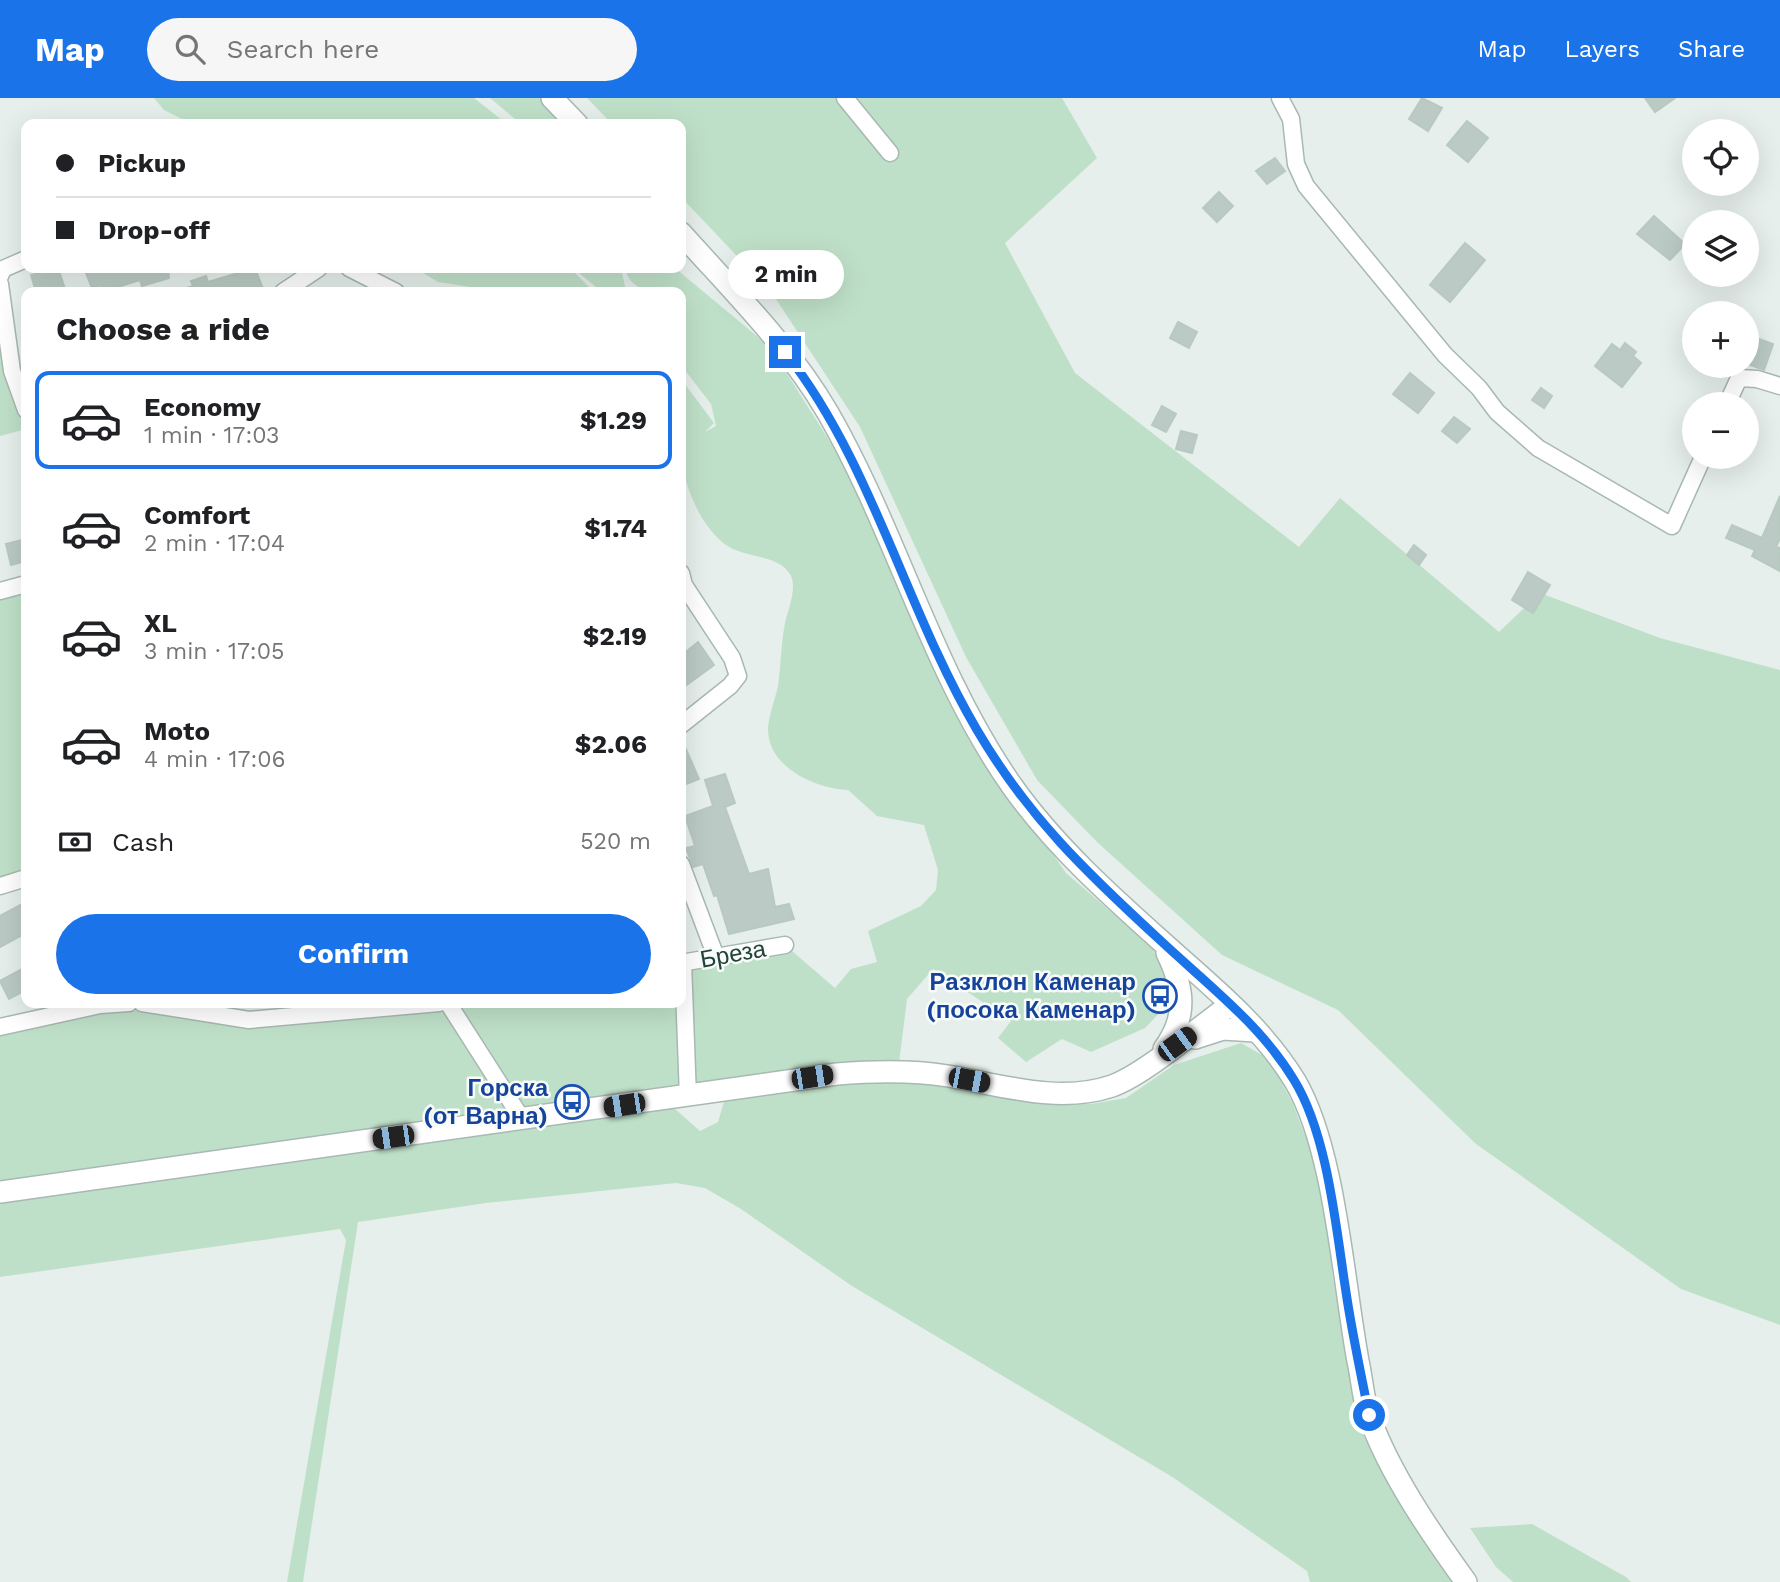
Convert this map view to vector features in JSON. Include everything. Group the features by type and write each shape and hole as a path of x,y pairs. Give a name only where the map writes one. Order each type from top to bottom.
{"street":[{"path":"552,98 572,119"},
{"path":"845,98 890,153"},
{"path":"1280,98 1291,119 1296,164 1306,186 1369,259 1422,330 1479,388 1497,412 1538,448 1672,526 1698,469"},
{"path":"686,239 770,333 828,413 958,693 1011,785 1041,824 1070,855 1230,1005 1295,1081 1310,1114 1326,1171 1369,1415 1394,1468 1466,1582"},
{"path":"0,276 3,269 21,261"},
{"path":"290,287 312,273"},
{"path":"360,273 386,287"},
{"path":"0,284 14,380 21,398"},
{"path":"1733,392 1739,378 1780,386"},
{"path":"0,591 21,585"},
{"path":"686,588 732,658 738,676 730,686 686,721"},
{"path":"686,877 716,957"},
{"path":"0,886 21,880"},
{"path":"1159,1056 1174,1034 1183,993 1161,941"},
{"name":"Бреза","path":"686,962 785,945"},
{"path":"0,1192 836,1074 878,1071 946,1076 1015,1089 1085,1093 1113,1086 1137,1073 1230,1005"},
{"path":"0,1027 86,1008"},
{"path":"173,1008 248,1020 383,1008"},
{"path":"245,1008 248,1020"},
{"path":"451,1008 522,1119"},
{"path":"684,1008 688,1097"},
{"path":"1159,1056 1208,1032 1237,1028 1255,1031"}],"green space":[{"path":"154,98 474,98 501,119 182,119 164,110"},
{"path":"490,98 544,98 565,119 515,119"},
{"path":"587,98 1062,98 1097,158 1005,243 1075,373 1299,547 1340,498 1499,632 1540,593 1660,638 1780,670 1780,1325 1681,1289 1476,1144 1338,1010 1222,955 1097,842 1037,780 966,657 860,427 772,293 686,202 686,119 607,119"},
{"path":"423,273 575,273 589,287 470,287 438,282"},
{"path":"579,273 622,273 625,287 596,287"},
{"path":"627,273 681,273 770,347 839,456 965,728 1066,873 1152,947 1167,979 1164,1008 1145,1028 1091,1052 1062,1039 1026,1062 998,1038 1011,1021 933,969 907,999 898,1071 0,1193 0,1031 109,1008 170,1008 259,1020 386,1008 686,1008 686,962 785,945 835,988 851,969 877,962 868,931 921,906 936,890 938,870 924,825 877,816 848,790 835,789 808,780 784,764 776,754 770,742 768,728 778,686 793,581 787,570 776,562 729,547 709,528 701,516 686,479 686,386 714,423 705,432 716,426 711,404 686,372 686,287 639,287"},
{"path":"0,284 21,389 21,430 0,436"},
{"path":"21,591 21,876 0,882 0,597"},
{"path":"1241,1043 1262,1055 1277,1073 1293,1104 1310,1149 1326,1202 1333,1279 1364,1437 1432,1548 1467,1582 1310,1582 1307,1571 1174,1478 852,1286 741,1209 705,1188 676,1183 486,1203 358,1222 303,1582 287,1582 346,1240 340,1229 0,1277 0,1200 674,1108 700,1131 718,1122 725,1098 793,1087 911,1077 1091,1104 1126,1098 1174,1065"},
{"path":"1532,1524 1631,1582 1513,1582 1496,1567 1470,1528"}],"building":[{"path":"1422,98 1442,108 1428,131 1409,119"},
{"path":"1645,98 1675,98 1655,112"},
{"path":"1467,121 1488,138 1468,162 1447,145"},
{"path":"1275,158 1285,171 1267,184 1256,171"},
{"path":"1219,192 1233,206 1217,222 1203,208"},
{"path":"1654,216 1682,241 1682,247 1670,260 1637,234"},
{"path":"1465,243 1485,260 1450,302 1430,285"},
{"path":"60,273 64,287 35,287 31,275"},
{"path":"86,273 168,273 169,278 142,286 140,280 117,287 92,287"},
{"path":"238,273 257,273 262,287 190,287 193,286 191,281 206,276 208,282"},
{"path":"1178,322 1197,332 1189,348 1170,338"},
{"path":"1759,339 1773,344 1764,370 1759,368"},
{"path":"1625,343 1636,352 1633,356 1641,363 1622,387 1595,366 1612,344 1620,350"},
{"path":"1410,373 1434,393 1418,413 1393,394"},
{"path":"1541,388 1552,396 1544,408 1532,400"},
{"path":"1162,406 1176,414 1166,432 1152,425"},
{"path":"1454,417 1470,429 1457,443 1442,431"},
{"path":"1181,431 1197,435 1192,453 1176,449"},
{"path":"1780,496 1780,538 1776,547 1780,548 1780,571 1752,556 1755,550 1726,538 1732,525 1762,538"},
{"path":"21,540 21,562 11,565 6,544"},
{"path":"1414,545 1426,555 1419,565 1407,555"},
{"path":"1528,572 1550,585 1533,613 1512,600"},
{"path":"698,642 714,665 686,685 686,652"},
{"path":"686,749 699,779 686,784"},
{"path":"725,774 735,803 725,807 749,874 768,869 775,907 789,904 794,919 729,934 717,895 714,896 703,864 693,867 686,848 695,846 686,816 713,806 705,780"},
{"path":"21,905 21,936 0,947 0,916"},
{"path":"21,970 21,993 9,999 0,981"}],"place":[{"name":"Разклон Каменар (посока Каменар)","path":"1160,996"},
{"name":"Горска (от Варна)","path":"572,1102"}],"route":[{"path":"785,352 828,413 940,657 975,728 1011,785 1041,824 1070,855 1218,992 1278,1057 1295,1081 1310,1114 1326,1171 1369,1415"}]}
